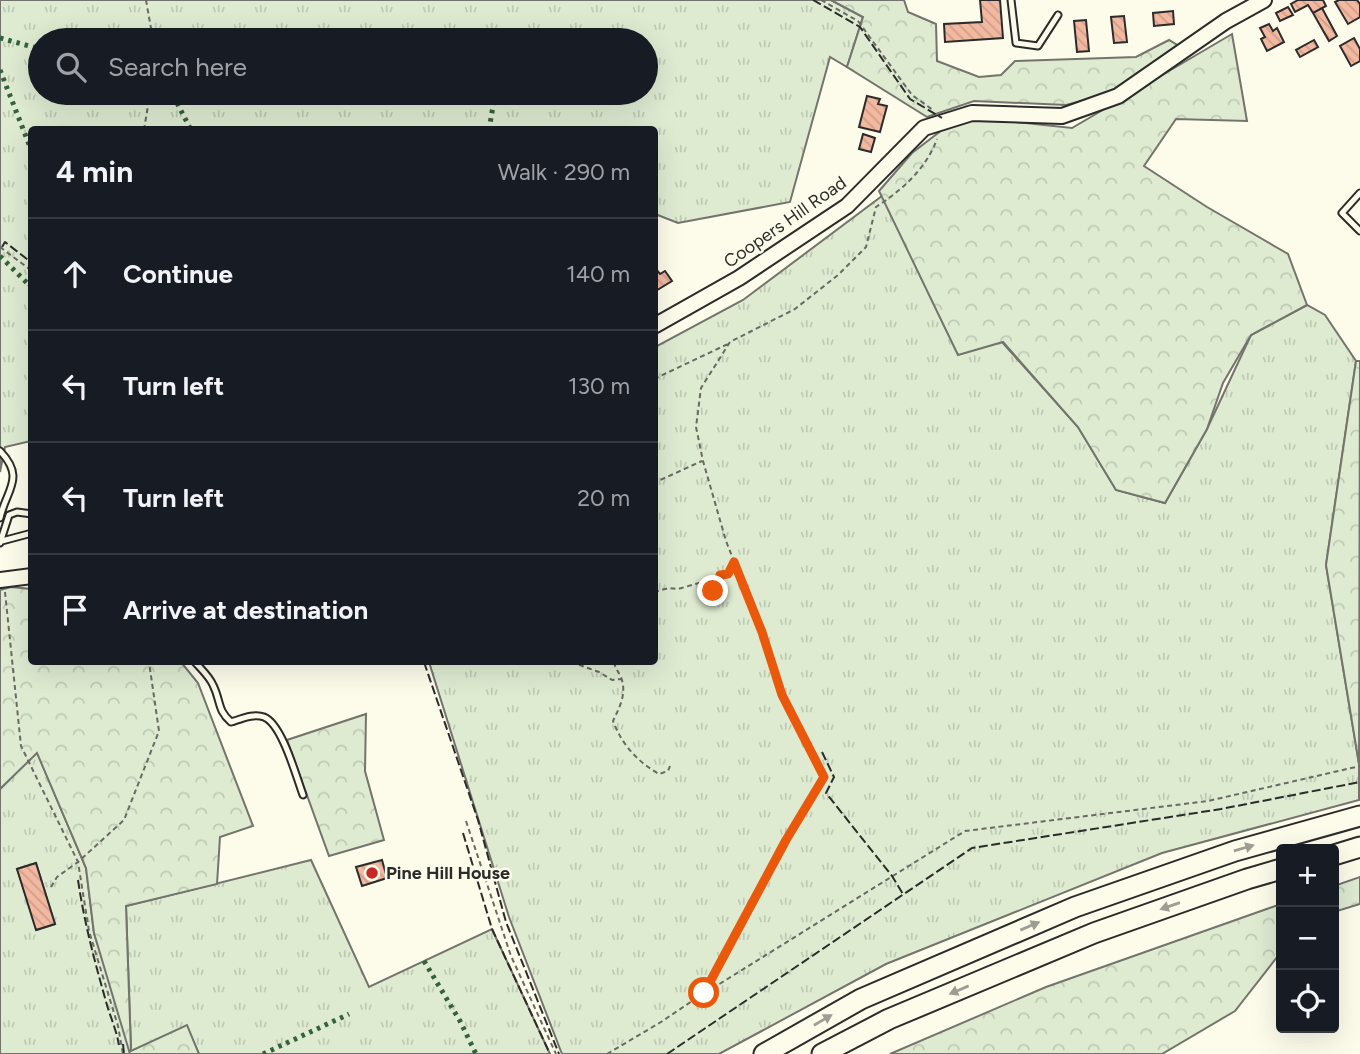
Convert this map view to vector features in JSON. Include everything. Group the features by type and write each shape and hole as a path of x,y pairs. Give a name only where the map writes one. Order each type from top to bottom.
{"highway":[{"path":"764,1054 860,999 1075,906 1235,851 1360,816"},
{"path":"1339,853 1360,847"},
{"path":"822,1054 889,1019 1094,933 1247,878 1276,870"}],"street":[{"name":"Coopers Hill Road","path":"658,324 739,278 847,206 924,128 972,113 1062,116 1118,96 1226,21 1264,0"},
{"path":"1,576 28,576"}],"lane":[{"path":"1011,0 1016,43 1038,46 1058,15"},
{"path":"1360,193 1342,213 1360,231"},
{"path":"0,451 9,461 14,477 13,487 0,518"},
{"path":"1,542 9,515 18,512 28,513"},
{"path":"1,542 28,534"},
{"path":"198,665 212,681 222,714 231,722 251,716 262,716 272,722 279,733 303,795"}],"path":[{"path":"146,0 151,28"},
{"path":"658,377 795,309 838,275 866,247 876,207 902,190 931,155 946,121 912,95 858,21 821,0"},
{"path":"145,126 148,105"},
{"path":"0,247 28,268"},
{"path":"704,993 780,851 824,777 782,695 762,632 734,562 703,461 696,427 701,388 730,342"},
{"path":"658,481 703,461"},
{"path":"658,591 699,583 713,591 718,588 720,575 728,574 734,562"},
{"path":"1,576 21,746 78,862 89,931 118,1026 123,1054"},
{"path":"51,887 57,877 78,862 124,820 159,731 149,665"},
{"path":"579,665 612,680 621,679"},
{"path":"614,665 621,679 624,695 613,721 619,737 640,763 659,774 668,771 670,766"},
{"path":"607,1054 965,831 1208,801 1360,766"},
{"path":"466,821 511,956 556,1054"}],"green space":[{"path":"0,0 831,0 863,17 847,67 830,57 790,202 678,223 658,215 658,126 28,126 28,442 5,447 0,472"},
{"path":"831,0 904,0 908,12 936,24 937,61 979,77 1001,75 1015,61 1136,57 1169,40 1179,46 1116,92 1066,105 974,101 927,117 847,67 863,17"},
{"path":"1232,34 1247,121 1176,119 1144,166 1207,207 1288,254 1307,305 1251,335 1223,383 1207,429 1165,503 1116,490 1078,427 1003,342 958,355 879,191 912,153 946,127 980,118 1072,128"},
{"path":"882,196 960,353 1002,342 1078,427 1116,490 1165,503 1207,429 1251,335 1307,305 1325,315 1356,361 1326,565 1359,764 1359,800 1162,853 886,964 719,1054 562,1054 509,917 430,665 658,665 658,345 743,300"},
{"path":"1356,361 1360,361 1359,764 1326,565"},
{"path":"11,587 28,589 28,665 183,665 198,683 253,826 220,837 217,884 126,906 131,1051 187,1025 199,1054 130,1054 94,933 86,868 37,753 0,789 0,590"},
{"path":"366,714 365,771 384,840 329,856 287,740"},
{"path":"37,752 86,868 94,933 131,1048 126,906 311,860 369,987 492,929 550,1054 199,1054 186,1026 130,1054 0,1054 0,789","holes":["36,863 55,924 37,930 17,869"]},
{"path":"1360,877 1360,904 1339,910 1339,884"},
{"path":"1276,906 1276,958 1235,1011 1162,1054 890,1054 1046,987"}],"building":[{"path":"980,0 1000,0 1003,38 945,42 944,24 982,22"},
{"path":"1298,0 1323,0 1326,6 1313,13 1308,5 1295,12 1291,4"},
{"path":"1357,0 1360,4 1360,17 1348,24 1335,2"},
{"path":"1288,7 1293,15 1280,21 1276,13"},
{"path":"1322,8 1337,36 1329,41 1313,13"},
{"path":"1173,11 1174,24 1154,26 1153,13"},
{"path":"1124,16 1127,42 1114,43 1111,17"},
{"path":"1086,20 1089,51 1077,52 1074,21"},
{"path":"1269,24 1273,31 1277,28 1284,42 1267,51 1261,39 1265,37 1260,28"},
{"path":"1354,38 1360,49 1360,61 1351,66 1340,46"},
{"path":"1314,40 1318,47 1300,57 1296,50"},
{"path":"867,96 880,99 878,104 887,106 880,132 859,127"},
{"path":"863,134 875,138 871,152 859,149"},
{"path":"658,271 660,274 665,271 672,281 658,290"},
{"name":"Pine Hill House","path":"382,860 387,878 362,886 356,867"},
{"path":"36,863 55,924 36,930 17,869"}],"hedge":[{"path":"0,38 28,46"},
{"path":"0,70 28,142"},
{"path":"178,105 189,126"},
{"path":"490,126 493,105"},
{"path":"0,256 28,284"},
{"path":"424,961 460,1021 476,1054"},
{"path":"263,1054 349,1014"}],"fence":[{"path":"813,0 860,27 910,99 942,118"},
{"path":"2,247 5,242 28,260"},
{"path":"425,665 478,820 506,922 559,1054"},
{"path":"822,752 834,777 826,793 892,876 903,894"},
{"path":"667,1054 972,848 1221,809 1360,782"},
{"path":"463,833 492,929 550,1054"},
{"path":"78,880 93,954 119,1045"},
{"path":"123,1044 124,1054"}],"place":[{"name":"Pine Hill House","path":"372,873"}],"route":[{"path":"704,993 741,921 824,777 782,695 762,632 734,562 728,574 720,575 718,588 713,591"}]}
